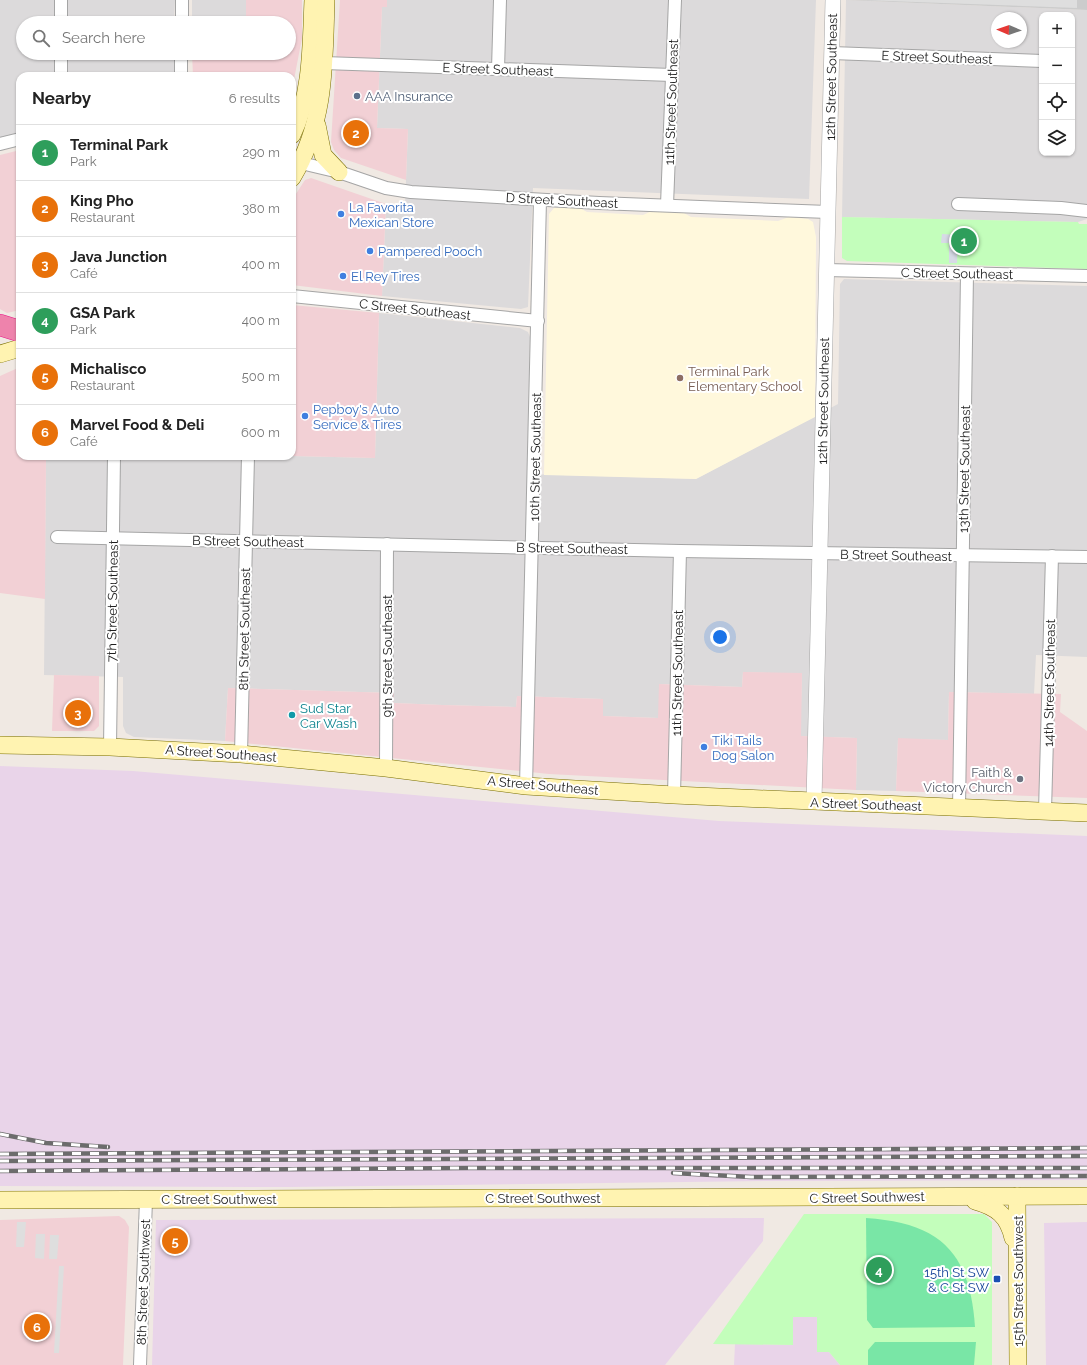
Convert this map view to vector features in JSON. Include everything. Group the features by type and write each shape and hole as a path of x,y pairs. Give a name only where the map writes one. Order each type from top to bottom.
{"main road":[{"path":"296,122 304,96 309,70 313,0"},
{"path":"296,171 301,163 316,122 323,85 326,0"},
{"path":"296,142 300,139 314,96 323,85"},
{"path":"316,122 323,155 339,172"},
{"path":"0,354 11,334"},
{"name":"A Street Southeast","path":"0,745 110,747 242,754 386,768 526,786 674,795 1087,813"},
{"path":"959,1196 987,1204 1003,1214 1012,1231 1017,1254"},
{"name":"15th Street Southwest","path":"1017,1196 1018,1365"},
{"name":"C Street Southwest","path":"0,1200 1087,1196"}],"street":[{"path":"61,0 61,16"},
{"path":"182,0 182,16"},
{"path":"498,69 500,0"},
{"name":"11th Street Southeast","path":"667,205 675,0"},
{"name":"12th Street Southeast","path":"814,801 833,0"},
{"name":"E Street Southeast","path":"832,53 1039,61"},
{"path":"61,60 61,72"},
{"path":"181,60 181,72"},
{"name":"E Street Southeast","path":"324,63 672,75"},
{"path":"0,144 16,140"},
{"name":"D Street Southeast","path":"301,163 339,172 398,190 540,200 828,212"},
{"name":"10th Street Southeast","path":"526,786 533,547 540,200"},
{"path":"958,204 1087,210"},
{"name":"C Street Southeast","path":"826,270 1087,276"},
{"name":"13th Street Southeast","path":"959,808 967,274"},
{"name":"C Street Southeast","path":"296,296 538,322"},
{"name":"7th Street Southeast","path":"110,747 114,460"},
{"name":"8th Street Southeast","path":"242,754 248,460"},
{"name":"B Street Southeast","path":"57,537 820,554 1087,557"},
{"name":"9th Street Southeast","path":"386,768 387,544"},
{"name":"11th Street Southeast","path":"674,795 680,551"},
{"name":"14th Street Southeast","path":"1045,811 1052,556"},
{"name":"8th Street Southwest","path":"140,1365 146,1200"}],"shaded area":[{"path":"0,0 175,0 174,16 16,16 16,60 174,60 174,72 16,72 16,135 0,140"},
{"path":"192,0 246,0 246,16 192,16"},
{"path":"246,0 302,0 302,38 295,72 193,72 192,60 296,60 296,16 246,16"},
{"path":"340,0 387,0 387,7 382,7 377,128 408,129 406,180 341,158 334,150 331,142"},
{"path":"387,0 816,0 809,199 533,188 528,307 521,309 382,296 386,204 405,205 408,129 377,128 382,7 387,7"},
{"path":"846,0 1087,10 1087,219 1078,222 842,217"},
{"path":"846,0 1087,0 1087,10"},
{"path":"861,0 1077,0 1077,8"},
{"path":"16,151 16,311 7,313 0,309 0,155"},
{"path":"311,178 386,204 382,296 296,285 296,194 305,180"},
{"name":"Terminal Park Elementary School","path":"554,208 580,208 587,212 643,215 652,211 684,213 691,217 778,221 789,217 808,219 813,222 816,237 815,417 696,479 544,475 549,214"},
{"path":"942,234 958,235 957,263 949,263 949,243 941,243"},
{"path":"844,279 1087,286 1087,657 1036,655 1034,694 949,692 948,740 898,739 896,791 856,790 857,738 800,736 802,674 743,672 742,687 660,684 659,718 603,716 603,699 517,696 516,707 442,705 394,703 394,693 228,688 225,741 134,737 126,733 123,726 123,677 44,675 46,460 296,460 296,456 375,458 379,313 520,328 528,332 530,337 527,474 696,479 838,404 840,284"},
{"path":"296,305 379,313 375,458 296,456"},
{"path":"16,369 16,460 46,460 45,599 0,593 0,376"},
{"path":"743,672 802,673 801,736 857,738 856,790 549,774 225,741 228,688 394,693 394,703 442,705 516,707 517,696 603,699 603,716 658,718 659,684 742,687"},
{"path":"54,675 99,676 99,726 94,731 52,731"},
{"path":"949,692 1061,694 1060,712 1087,731 1087,798 896,791 898,738 948,740"},
{"path":"0,766 133,771 719,821 1087,836 1087,1180 769,1181 289,1187 0,1186"},
{"path":"119,1216 125,1220 129,1227 123,1365 0,1365 0,1220"},
{"path":"764,1218 763,1241 665,1365 152,1365 156,1220"},
{"path":"17,1222 26,1222 24,1247 16,1247"},
{"path":"1087,1222 1087,1365 1046,1365 1044,1223"},
{"path":"36,1234 45,1234 44,1259 35,1258"},
{"path":"50,1235 59,1235 57,1259 49,1259"},
{"path":"59,1266 64,1266 59,1353 54,1353"},
{"path":"793,1317 817,1317 817,1352 829,1352 840,1365 734,1365 735,1344 793,1345"}],"green space":[{"path":"842,217 1078,222 1079,224 1087,224 1087,269 847,261 842,258"},
{"path":"804,1214 984,1214 992,1222 992,1365 840,1365 829,1352 817,1352 817,1317 793,1317 793,1345 713,1344"},
{"path":"866,1218 892,1221 914,1227 932,1235 947,1247 958,1261 966,1279 972,1301 975,1327 873,1328 867,1320"},
{"path":"875,1342 976,1342 974,1365 868,1365 868,1350"}],"railway":[{"path":"0,1134 46,1143 108,1147"},
{"path":"0,1154 1087,1148"},
{"path":"0,1161 1087,1156"},
{"path":"0,1171 469,1168 1087,1168"},
{"path":"673,1173 751,1177 1087,1176"}],"place":[{"name":"AAA Insurance","path":"357,96"},
{"name":"King Pho","path":"356,133"},
{"name":"La Favorita Mexican Store","path":"341,214"},
{"name":"Terminal Park","path":"964,241"},
{"name":"Pampered Pooch","path":"370,251"},
{"name":"El Rey Tires","path":"343,276"},
{"name":"Terminal Park Elementary School","path":"680,378"},
{"name":"Pepboy's Auto Service & Tires","path":"305,416"},
{"name":"Java Junction","path":"78,713"},
{"name":"Sud Star Car Wash","path":"292,715"},
{"name":"Tiki Tails Dog Salon","path":"704,747"},
{"name":"Faith & Victory Church","path":"1020,779"},
{"name":"Michalisco","path":"175,1241"},
{"name":"GSA Park","path":"879,1270"},
{"name":"15th St SW & C St SW","path":"997,1279"},
{"name":"Marvel Food & Deli","path":"37,1327"}]}
